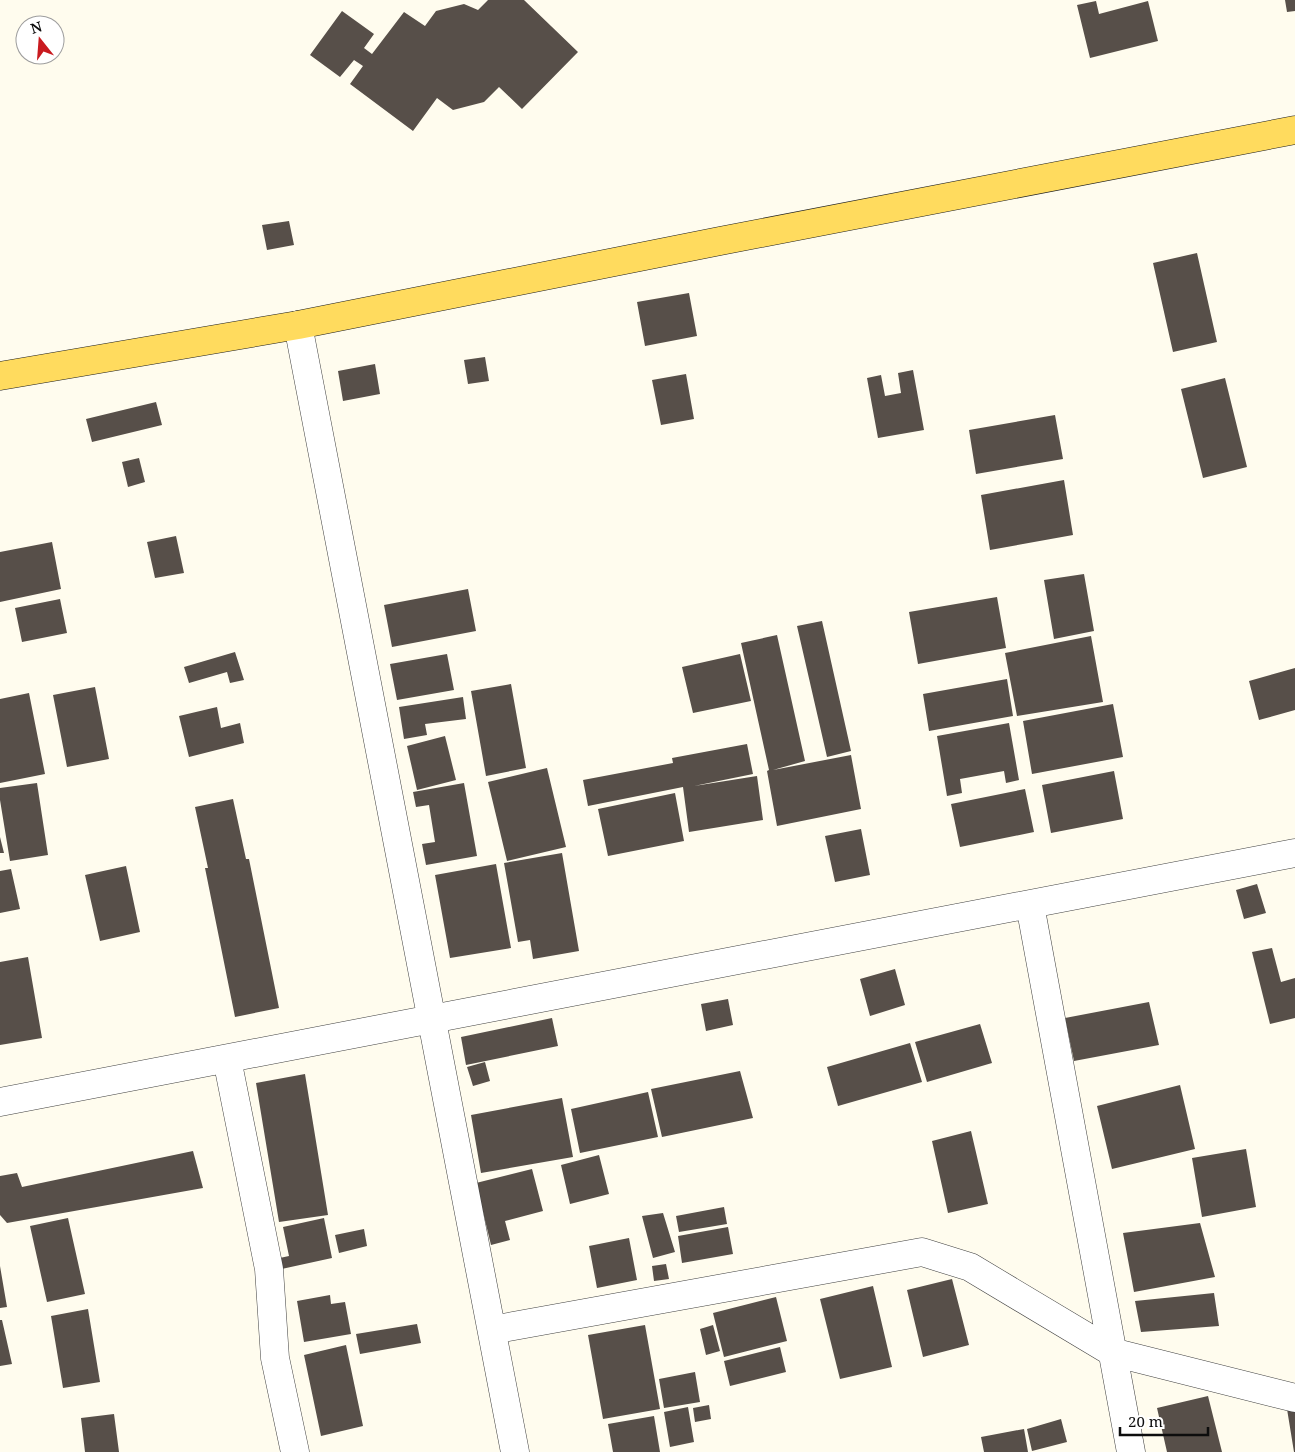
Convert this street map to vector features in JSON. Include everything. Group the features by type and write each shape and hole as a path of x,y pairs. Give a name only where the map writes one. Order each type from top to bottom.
{"main road":[{"path":"0,376 298,325 711,242 1295,130"}],"street":[{"path":"298,325 515,1452"},
{"path":"0,1102 1295,853"},
{"path":"1030,905 1131,1452"},
{"path":"227,1059 269,1269 275,1358 295,1452"},
{"path":"492,1330 922,1252 970,1267 1112,1352 1295,1398"}],"building":[{"path":"488,0 524,0 578,52 522,109 499,87 484,102 453,110 437,98 413,131 350,84 363,66 354,60 340,77 310,55 342,11 374,34 364,48 372,54 404,12 425,26 436,11 464,4 478,10"},
{"path":"1285,0 1295,0 1295,11 1287,12"},
{"path":"1096,1 1099,14 1148,1 1158,41 1090,58 1077,5"},
{"path":"289,221 294,245 267,250 262,225"},
{"path":"1197,253 1217,342 1173,352 1153,263"},
{"path":"689,293 697,336 645,346 637,302"},
{"path":"485,357 489,381 468,384 464,360"},
{"path":"375,364 380,394 343,401 338,371"},
{"path":"913,370 924,430 878,438 867,378 881,375 885,396 901,393 898,373"},
{"path":"686,374 694,419 661,425 652,380"},
{"path":"1225,378 1247,467 1203,478 1181,389"},
{"path":"156,402 162,425 92,442 86,419"},
{"path":"1055,415 1063,459 976,474 969,430"},
{"path":"139,458 145,482 128,487 122,462"},
{"path":"1064,480 1073,535 990,550 981,495"},
{"path":"176,536 184,573 155,578 147,542"},
{"path":"52,542 61,589 0,602 0,552"},
{"path":"1084,574 1094,631 1054,639 1044,580"},
{"path":"468,589 476,631 392,647 384,605"},
{"path":"997,597 1006,648 918,664 909,612"},
{"path":"60,599 67,633 22,642 15,608"},
{"path":"822,621 851,751 827,757 797,626"},
{"path":"777,635 805,761 773,770 851,755 861,809 777,826 767,771 769,770 741,643"},
{"path":"1091,636 1103,702 1017,716 1005,653"},
{"path":"235,652 244,680 230,683 227,672 189,683 184,667"},
{"path":"447,654 454,690 397,700 390,664"},
{"path":"740,654 751,701 693,713 682,667"},
{"path":"1295,668 1295,710 1259,720 1249,681"},
{"path":"1007,679 1013,716 929,731 923,694"},
{"path":"511,684 526,768 486,776 471,691"},
{"path":"95,687 109,759 67,767 53,695"},
{"path":"29,693 45,774 0,783 0,699"},
{"path":"463,697 466,719 425,724 427,735 404,739 399,707"},
{"path":"1113,704 1123,757 1032,774 1023,721"},
{"path":"217,707 221,728 240,723 244,743 189,757 179,716"},
{"path":"1009,723 1019,780 1006,783 1004,771 960,779 962,793 947,796 937,736"},
{"path":"445,736 456,780 417,790 407,746"},
{"path":"747,744 753,774 694,786 757,776 763,820 689,832 683,787 588,806 583,780 673,763 672,758"},
{"path":"547,768 566,847 507,861 488,782"},
{"path":"1114,771 1123,819 1051,833 1042,785"},
{"path":"37,783 48,855 10,861 0,800 0,788"},
{"path":"464,783 477,856 426,865 422,844 435,842 429,805 416,807 413,792"},
{"path":"1025,789 1034,832 960,847 951,804"},
{"path":"675,793 684,841 608,856 598,809"},
{"path":"233,799 246,859 249,859 279,1008 235,1017 205,868 208,868 195,807"},
{"path":"861,829 870,875 835,882 825,836"},
{"path":"0,837 4,853 0,853"},
{"path":"562,853 579,951 533,959 530,940 518,942 504,863"},
{"path":"496,864 511,948 450,958 435,875"},
{"path":"126,866 140,932 100,941 85,875"},
{"path":"11,869 20,909 0,913 0,871"},
{"path":"1257,884 1266,913 1244,919 1236,890"},
{"path":"1272,948 1281,982 1295,978 1295,1018 1270,1024 1252,952"},
{"path":"28,957 42,1038 0,1045 0,962"},
{"path":"895,969 905,1005 870,1016 860,979"},
{"path":"728,999 733,1025 706,1031 701,1004"},
{"path":"1149,1002 1159,1045 1074,1061 1065,1018"},
{"path":"552,1018 558,1046 466,1065 461,1037"},
{"path":"980,1024 992,1063 927,1082 915,1042"},
{"path":"910,1043 922,1082 838,1106 827,1067"},
{"path":"485,1062 490,1081 473,1086 467,1067"},
{"path":"740,1071 753,1118 662,1137 651,1089"},
{"path":"305,1074 328,1215 279,1222 256,1083"},
{"path":"1180,1085 1195,1149 1112,1169 1097,1106"},
{"path":"648,1092 658,1137 580,1153 571,1109"},
{"path":"562,1098 573,1157 481,1173 471,1115"},
{"path":"971,1131 988,1204 948,1213 932,1141"},
{"path":"1246,1149 1256,1207 1202,1217 1192,1158"},
{"path":"193,1151 203,1188 7,1223 0,1215 0,1176 17,1173 22,1187"},
{"path":"599,1155 609,1194 570,1204 561,1165"},
{"path":"532,1169 543,1211 505,1221 510,1240 491,1245 476,1183"},
{"path":"724,1207 727,1224 679,1232 676,1216"},
{"path":"663,1213 675,1252 653,1258 642,1216"},
{"path":"68,1218 85,1294 47,1302 30,1226"},
{"path":"324,1218 332,1258 277,1270 275,1259 289,1256 283,1227"},
{"path":"1200,1223 1215,1277 1134,1292 1123,1233"},
{"path":"728,1227 733,1254 682,1263 678,1236"},
{"path":"364,1229 367,1246 339,1253 335,1235"},
{"path":"629,1238 637,1280 597,1288 589,1246"},
{"path":"666,1264 669,1279 654,1281 652,1266"},
{"path":"0,1266 7,1307 0,1308"},
{"path":"952,1279 969,1345 923,1357 907,1290"},
{"path":"873,1286 892,1367 840,1379 820,1299"},
{"path":"1214,1293 1219,1326 1141,1332 1135,1301"},
{"path":"330,1295 331,1304 345,1302 351,1334 304,1342 297,1301"},
{"path":"776,1297 787,1341 724,1357 713,1313"},
{"path":"88,1309 100,1382 63,1388 51,1316"},
{"path":"0,1320 2,1320 12,1364 0,1366"},
{"path":"417,1324 421,1343 360,1354 356,1334"},
{"path":"645,1325 660,1409 603,1419 588,1335"},
{"path":"713,1325 720,1351 706,1355 700,1329"},
{"path":"346,1345 363,1426 321,1436 304,1355"},
{"path":"780,1347 786,1372 730,1386 724,1361"},
{"path":"695,1372 700,1402 664,1408 659,1379"},
{"path":"1208,1396 1222,1452 1167,1452 1157,1408"},
{"path":"709,1405 711,1419 695,1422 693,1408"},
{"path":"688,1407 694,1442 670,1447 664,1412"},
{"path":"1287,1409 1295,1412 1295,1452 1294,1452"},
{"path":"114,1414 119,1452 85,1452 81,1418"},
{"path":"654,1416 660,1452 613,1452 608,1424"},
{"path":"1061,1419 1067,1442 1032,1451 1027,1429"},
{"path":"1024,1429 1028,1452 984,1452 981,1437"}]}
